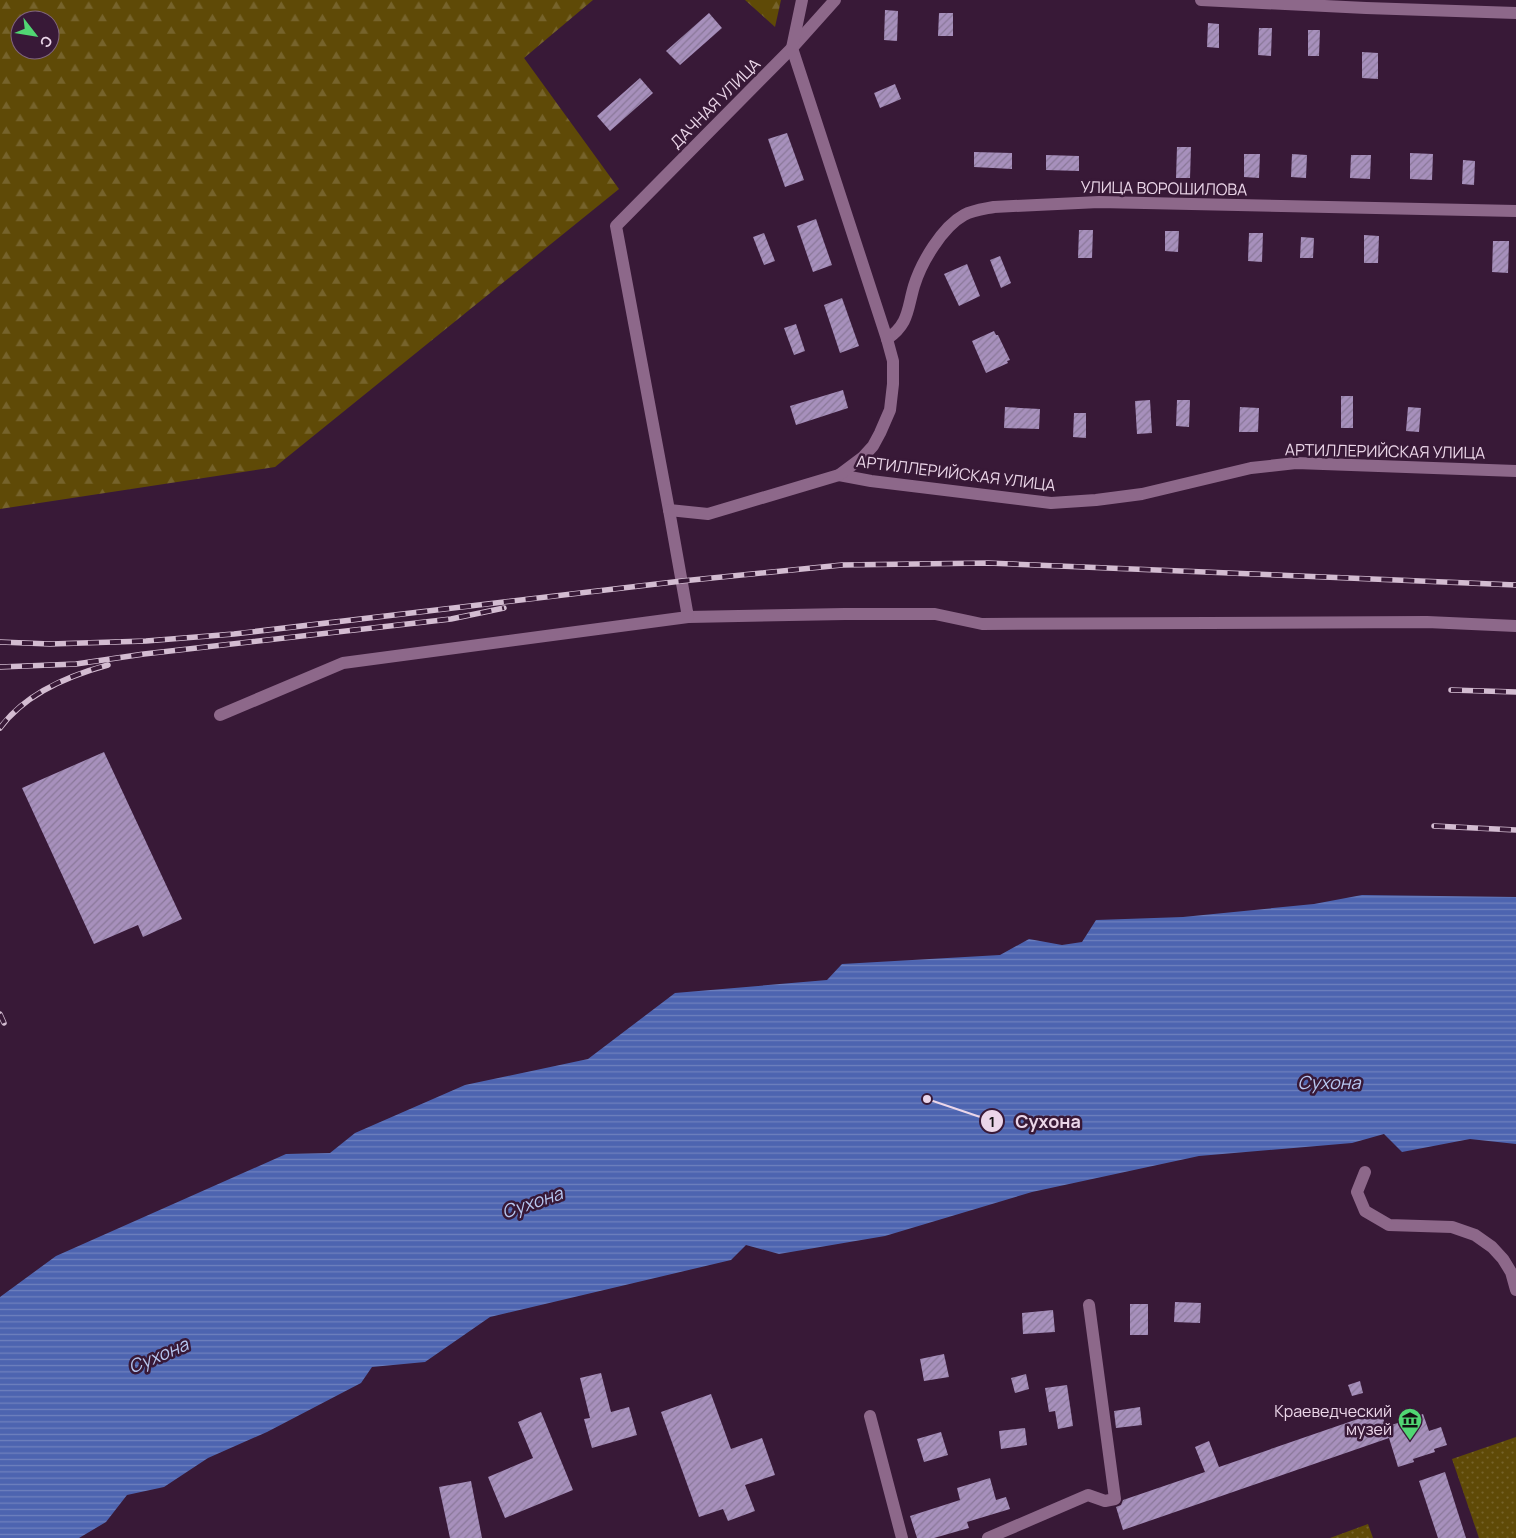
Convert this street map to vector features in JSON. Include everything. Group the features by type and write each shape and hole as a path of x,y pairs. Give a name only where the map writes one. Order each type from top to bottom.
{"street":[{"path":"792,48 802,0"},
{"name":"ДАЧНАЯ УЛИЦА","path":"669,510 616,226 792,48 835,0"},
{"path":"1201,0 1516,13"},
{"name":"АРТИЛЛЕРИЙСКАЯ УЛИЦА","path":"669,510 708,514 839,475 863,457 872,446 886,422 890,410 894,384 893,361 792,48"},
{"name":"УЛИЦА ВОРОШИЛОВА","path":"887,339 897,332 903,323 910,308 920,269 940,238 964,215 978,210 994,207 1099,202 1516,211"},
{"name":"АРТИЛЛЕРИЙСКАЯ УЛИЦА","path":"839,475 871,481 1051,503 1142,494 1251,468 1296,463 1516,471"},
{"path":"669,510 688,617"},
{"path":"220,715 343,663 688,617 935,614 982,624 1427,622 1516,626"},
{"path":"1364,1172 1357,1192 1365,1211 1389,1225 1452,1227 1475,1235 1492,1247 1503,1259 1516,1290"},
{"path":"988,1538 1088,1496 1106,1501 1114,1499 1089,1305"},
{"path":"870,1416 902,1538"}],"green space":[{"path":"0,0 593,0 524,58 619,189 275,467 0,509"},
{"path":"745,0 781,0 775,27"},
{"path":"1516,1437 1516,1538 1479,1538 1452,1459"},
{"path":"1368,1524 1373,1538 1330,1538"}],"water":[{"path":"1362,895 1516,897 1516,1144 1470,1139 1402,1152 1384,1134 1352,1143 1199,1156 1032,1192 885,1236 779,1254 746,1245 731,1260 490,1317 425,1362 372,1367 361,1383 267,1432 208,1458 164,1487 127,1495 106,1522 79,1538 0,1538 0,1297 56,1256 286,1154 330,1153 355,1133 465,1085 588,1059 675,993 827,980 842,964 1000,955 1029,939 1062,945 1082,942 1096,920 1183,917 1314,904"}],"building":[{"path":"885,10 898,11 897,41 884,40"},
{"path":"709,13 722,28 680,65 666,51"},
{"path":"939,13 953,13 953,36 938,36"},
{"path":"1208,23 1219,24 1219,48 1207,47"},
{"path":"1259,28 1272,28 1271,56 1258,55"},
{"path":"1308,30 1320,30 1319,56 1308,56"},
{"path":"1362,52 1378,53 1378,79 1362,78"},
{"path":"640,78 653,93 610,131 597,116"},
{"path":"895,84 901,99 880,108 874,93"},
{"path":"787,133 804,180 785,187 768,139"},
{"path":"1177,147 1191,147 1190,178 1176,178"},
{"path":"974,152 1012,153 1012,169 974,167"},
{"path":"1410,153 1433,154 1432,180 1410,179"},
{"path":"1244,154 1260,154 1259,178 1244,177"},
{"path":"1292,154 1307,155 1306,178 1291,177"},
{"path":"1046,155 1079,156 1079,171 1046,170"},
{"path":"1351,155 1371,155 1370,179 1350,178"},
{"path":"1463,160 1475,161 1474,185 1462,184"},
{"path":"816,219 832,265 813,272 797,226"},
{"path":"1079,230 1093,230 1092,258 1078,258"},
{"path":"1165,231 1179,231 1178,252 1165,251"},
{"path":"764,233 775,261 764,265 753,237"},
{"path":"1249,233 1263,233 1262,262 1248,261"},
{"path":"1364,235 1379,236 1378,263 1364,263"},
{"path":"1301,237 1314,238 1313,258 1300,258"},
{"path":"1493,241 1509,241 1508,273 1492,272"},
{"path":"1000,256 1011,283 1001,288 990,260"},
{"path":"967,264 980,296 959,306 944,274"},
{"path":"842,298 859,346 840,353 824,305"},
{"path":"796,324 805,351 794,355 784,328"},
{"path":"994,331 998,335 1010,360 1007,361 1008,363 986,373 972,341"},
{"path":"843,390 848,408 796,425 790,406"},
{"path":"1341,396 1353,396 1353,428 1341,428"},
{"path":"1150,400 1152,433 1137,434 1135,401"},
{"path":"1177,400 1190,400 1189,427 1176,426"},
{"path":"1005,407 1040,409 1039,429 1004,428"},
{"path":"1240,407 1259,408 1258,432 1239,432"},
{"path":"1408,407 1421,408 1419,432 1406,431"},
{"path":"1074,413 1086,413 1086,438 1073,437"},
{"path":"104,752 182,919 143,937 138,925 94,944 22,788"},
{"path":"1175,1302 1201,1303 1200,1323 1174,1322"},
{"path":"1130,1304 1148,1304 1148,1335 1130,1335"},
{"path":"1053,1310 1055,1332 1023,1334 1022,1313"},
{"path":"944,1354 949,1377 924,1381 920,1359"},
{"path":"601,1373 611,1412 629,1407 637,1435 592,1448 584,1419 590,1418 580,1378"},
{"path":"1026,1374 1029,1389 1015,1393 1011,1378"},
{"path":"1360,1381 1363,1393 1352,1396 1348,1385"},
{"path":"1067,1385 1073,1426 1058,1429 1055,1411 1049,1412 1045,1388"},
{"path":"711,1394 731,1449 762,1438 775,1475 745,1485 755,1511 728,1521 723,1509 699,1517 661,1412"},
{"path":"1140,1407 1142,1425 1116,1428 1114,1411"},
{"path":"1381,1411 1386,1427 1423,1414 1429,1431 1441,1427 1447,1445 1434,1449 1435,1452 1413,1459 1414,1462 1398,1467 1389,1438 1123,1530 1116,1507 1121,1505 1123,1500 1205,1472 1195,1447 1209,1441 1219,1467"},
{"path":"541,1412 573,1490 505,1518 488,1477 533,1458 518,1422"},
{"path":"1025,1428 1027,1445 1001,1449 999,1431"},
{"path":"941,1432 948,1455 924,1462 917,1439"},
{"path":"1445,1472 1466,1538 1438,1538 1419,1481"},
{"path":"990,1478 996,1500 1006,1497 1010,1509 967,1522 969,1528 934,1538 917,1538 910,1516 960,1500 957,1488"},
{"path":"471,1481 482,1538 450,1538 439,1487"}],"railway":[{"path":"0,642 50,644 146,641 234,634 682,581 842,565 988,563 1516,585"},
{"path":"0,667 76,664 144,654 451,619 504,608"},
{"path":"0,728 10,716 34,696 62,681 108,665"},
{"path":"1451,690 1516,692"},
{"path":"1434,826 1516,830"},
{"path":"0,1014 4,1023"}],"place":[{"name":"Сухона","path":"927,1099"},
{"name":"Краеведческий музей","path":"1410,1441"}]}
